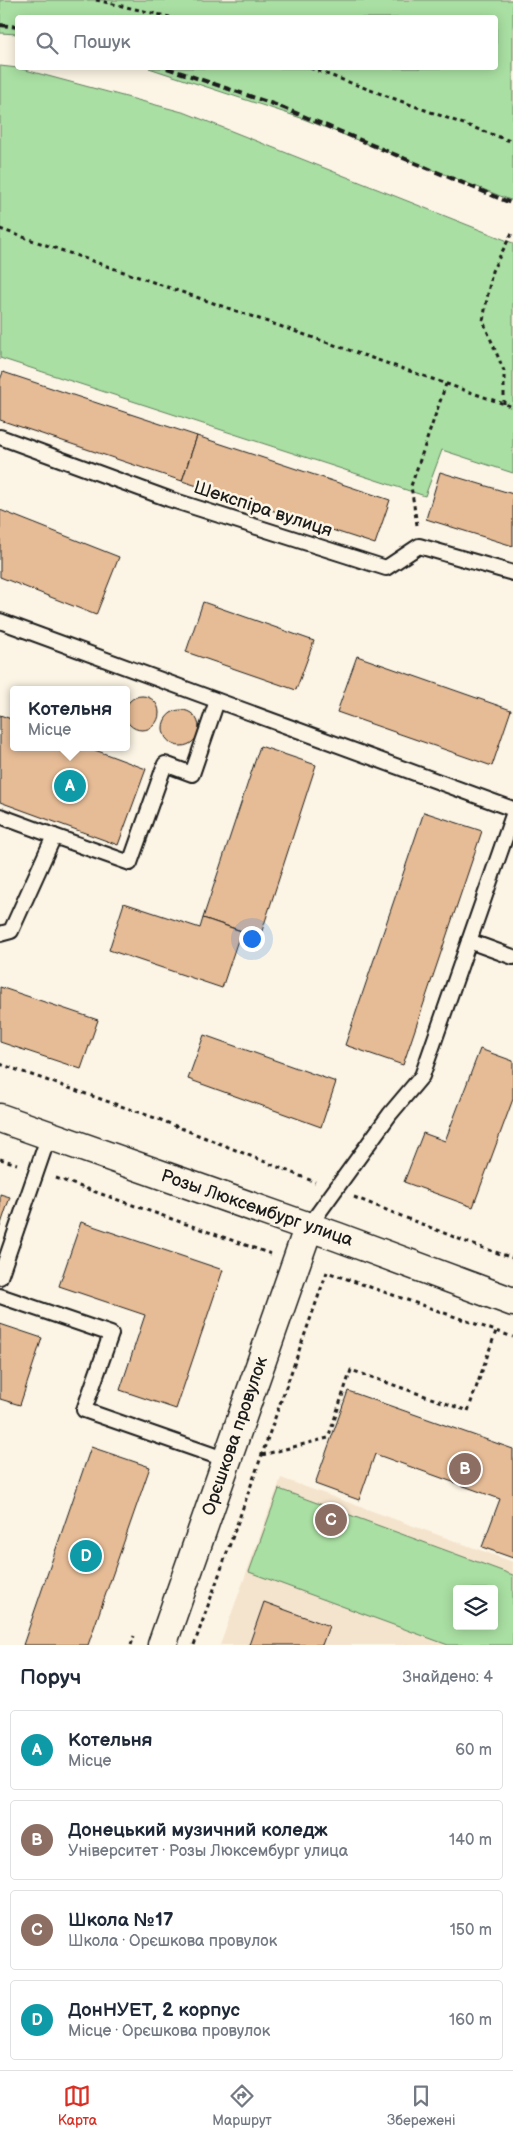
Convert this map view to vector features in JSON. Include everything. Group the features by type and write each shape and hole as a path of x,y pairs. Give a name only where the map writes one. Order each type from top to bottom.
{"street":[{"name":"Розы Люксембург улица","path":"0,1118 309,1226 513,1302"},
{"name":"Орєшкова провулок","path":"162,1645 309,1226"}],"lane":[{"name":"Шекспіра вулиця","path":"0,437 169,499 386,568 420,546"},
{"path":"420,546 513,573"},
{"path":"0,622 513,809"},
{"path":"0,816 130,863 165,764 192,774 218,701"},
{"path":"309,1226 390,1114 422,1076 513,815"},
{"path":"0,934 11,931 54,836"},
{"path":"469,941 513,957"},
{"path":"0,1277 49,1136"},
{"path":"0,1296 111,1334 84,1410 227,1460"}],"path":[{"path":"96,0 161,15"},
{"path":"315,70 513,142"},
{"path":"0,229 513,407"},
{"path":"504,404 504,371 483,321 492,271 513,231"},
{"path":"420,546 411,486 446,384"},
{"path":"0,1064 161,1120 474,1245 513,1258"},
{"path":"0,1158 271,1253"},
{"path":"194,1645 326,1272 513,1337"},
{"path":"261,1456 328,1438 350,1370 468,1411 496,1331"}],"shaded area":[{"path":"281,1478 513,1562 513,1645 220,1645"}],"green space":[{"path":"0,0 513,0 513,201 301,118 155,70 498,70 498,15 15,15 15,34 0,33"},
{"path":"0,66 15,68 15,70 25,70 186,113 513,243 513,473 442,450 425,496 0,358"},
{"path":"279,1489 513,1575 513,1645 448,1645 249,1572"}],"building":[{"path":"3,372 197,436 182,481 0,420 0,380"},
{"path":"197,436 390,500 375,544 182,481"},
{"path":"440,472 513,494 513,546 426,519"},
{"path":"0,510 119,557 96,615 0,577"},
{"path":"203,602 314,641 296,690 186,652"},
{"path":"357,656 511,710 492,766 337,712"},
{"path":"135,697 149,697 158,706 158,720 149,729 135,729 130,725 130,701"},
{"path":"181,710 193,716 199,728 193,740 181,746 169,740 163,728 169,716"},
{"path":"0,715 10,719 10,751 98,751 146,769 118,845 0,802"},
{"path":"260,746 316,765 260,937 203,918"},
{"path":"424,812 482,831 403,1065 345,1045"},
{"path":"124,903 200,928 203,918 241,931 222,988 109,950"},
{"path":"0,987 98,1020 81,1069 0,1042"},
{"path":"204,1035 336,1082 321,1127 188,1079"},
{"path":"480,1049 513,1061 513,1099 473,1207 404,1182 423,1133 445,1141"},
{"path":"0,1194 10,1197 0,1227"},
{"path":"81,1222 223,1270 176,1409 120,1390 145,1315 59,1286"},
{"path":"0,1324 42,1338 20,1405 0,1399"},
{"path":"348,1391 513,1449 513,1558 482,1547 500,1499 375,1454 359,1500 315,1484"},
{"path":"91,1447 150,1467 88,1645 23,1645"},
{"path":"264,1602 329,1626 322,1645 249,1645"}],"railway":[{"path":"0,25 15,27"},
{"path":"173,70 279,106 513,204"}],"place":[{"name":"Котельня","path":"70,786"},
{"name":"Донецький музичний коледж","path":"465,1469"},
{"name":"Школа №17","path":"331,1520"},
{"name":"ДонНУЕТ, 2 корпус","path":"86,1556"}]}
